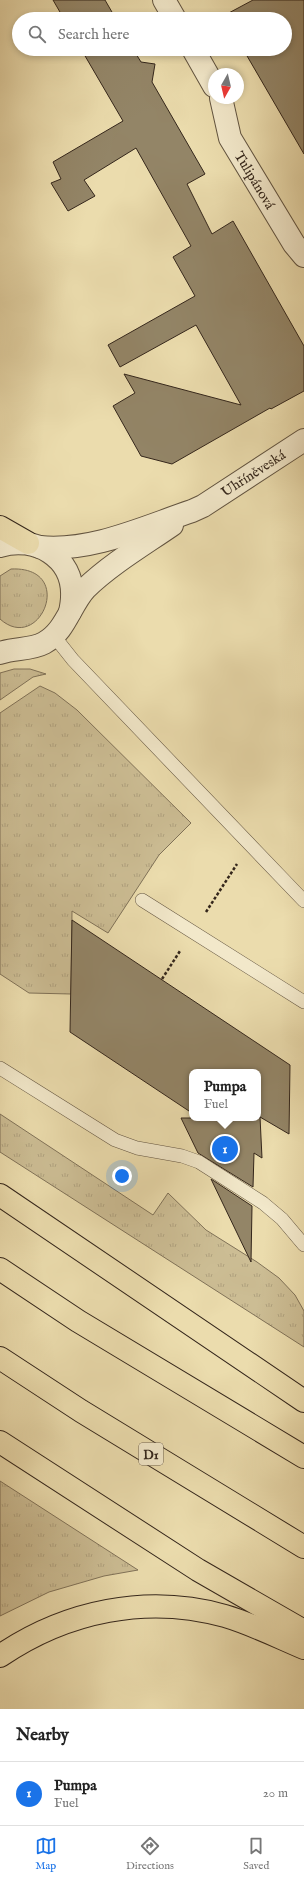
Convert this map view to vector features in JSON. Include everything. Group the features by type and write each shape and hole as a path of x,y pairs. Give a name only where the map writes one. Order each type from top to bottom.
{"highway":[{"path":"0,527 34,545"},
{"path":"0,1195 304,1401"},
{"path":"0,1269 78,1321 304,1457"},
{"name":"D1","path":"0,1358 81,1411 304,1547"},
{"path":"0,1442 198,1570 304,1631"},
{"path":"0,1656 45,1630 66,1622 108,1610 136,1607 184,1608 226,1616 304,1648"}],"street":[{"path":"164,0 171,12"},
{"path":"197,56 208,75"},
{"name":"Tulipánová","path":"222,104 230,138 294,244 304,256"},
{"name":"Uhříněveská","path":"197,508 304,440"},
{"path":"0,546 11,543 67,549 100,542 197,508"},
{"path":"5,649 32,648 44,643 54,636 63,626 77,598 98,577 197,508"},
{"path":"34,545 54,555 65,568 71,583 72,596 70,613"}],"lane":[{"path":"54,636 73,660 304,901"},
{"path":"142,900 304,1002"},
{"path":"0,1068 115,1140 136,1148 182,1156 199,1162 263,1203 282,1218 304,1245"}],"green space":[{"path":"11,569 31,572 43,581 47,593 45,606 38,618 28,626 15,627 0,619 0,576"},
{"path":"14,669 30,669 46,674 33,677 0,700 0,673"},
{"path":"40,686 55,693 77,710 191,823 159,855 108,933 72,911 71,994 29,993 0,974 0,713"},
{"path":"0,1114 153,1215 168,1193 206,1230 257,1262 279,1278 295,1295 304,1311 304,1347 0,1152"},
{"path":"0,1481 138,1570 104,1576 49,1592 0,1616"}],"building":[{"path":"53,0 105,0 112,12 60,12"},
{"path":"253,0 304,0 304,154 247,56 292,56 292,12 231,12"},
{"path":"85,56 137,56 141,62 155,64 152,82 205,174 187,184 212,234 233,221 304,346 304,391 271,409 270,408 172,464 141,456 113,406 135,393 124,374 241,405 196,325 120,367 108,345 195,296 173,257 191,246 136,148 84,180 95,196 68,211 51,183 61,179 53,162 123,121"},
{"path":"72,920 290,1065 289,1134 261,1118 261,1069 189,1069 189,1111 70,1032"},
{"path":"181,1118 189,1118 189,1121 260,1121 262,1158 254,1153 253,1187 198,1153"},
{"path":"211,1179 252,1206 251,1262"}],"place":[{"name":"Pumpa","path":"225,1149"}]}
